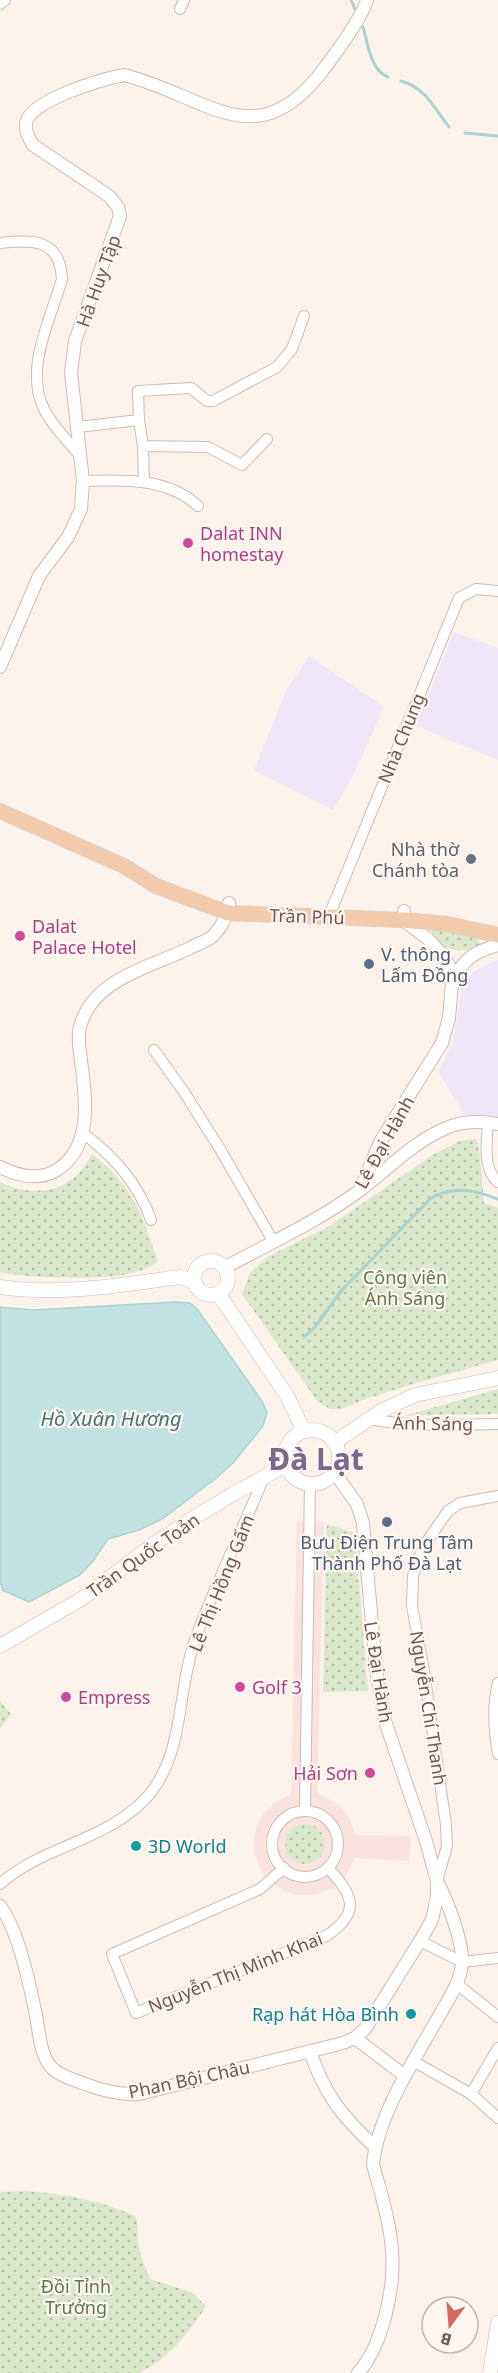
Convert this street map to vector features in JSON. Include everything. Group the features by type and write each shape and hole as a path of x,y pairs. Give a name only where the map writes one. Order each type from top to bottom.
{"main road":[{"name":"Trần Phú","path":"0,811 124,866 156,886 228,908 447,915 498,924"},
{"name":"Trần Phú","path":"403,915 498,935"},
{"path":"195,1282 198,1267 206,1262 216,1262 224,1268 227,1282 218,1293"},
{"path":"0,1287 41,1291 82,1290 180,1278 195,1282 204,1293 218,1293"},
{"path":"218,1293 287,1396 304,1431"},
{"path":"334,1443 369,1419 415,1395 498,1378"},
{"path":"304,1431 321,1432 334,1443 338,1458 334,1472 323,1481 310,1484 295,1478 286,1465 285,1456 290,1440 304,1431"},
{"name":"Trần Quốc Toản","path":"0,1646 83,1598 154,1544 233,1494 286,1465"},
{"path":"490,2373 498,2323"}],"street":[{"path":"0,4 5,0"},
{"name":"Hà Huy Tập","path":"0,667 39,576 68,537 81,509 83,481 71,373 74,348 120,216 118,207 109,196 33,145 27,134 28,117 51,100 108,78 124,75 239,117 265,115 292,103 313,85 358,19 368,0"},
{"path":"0,243 37,242 47,246 56,254 61,263 62,279 36,373 44,410 81,457"},
{"path":"144,482 143,446 138,420 138,391 191,388 210,402 271,371 292,349 304,316"},
{"path":"78,427 138,420"},
{"path":"143,446 208,447 242,465 267,439"},
{"path":"83,481 144,482 179,491 198,506"},
{"name":"Nhà Chung","path":"331,912 459,598 476,589 498,591"},
{"path":"0,1167 32,1177 52,1173 68,1162 78,1150 83,1133 85,1104 77,1037 84,1016 92,1003 117,981 213,937 228,908"},
{"name":"Lê Đại Hành","path":"224,1268 322,1215 360,1191 380,1143 396,1113 442,1043 448,1018 452,984 451,969 445,958 403,915"},
{"name":"Lê Đại Hành","path":"452,984 458,969 465,961 498,945"},
{"path":"154,1050 220,1149 273,1241"},
{"path":"360,1191 400,1157 444,1129 463,1124 493,1123 488,1164 490,1174 498,1182"},
{"path":"83,1133 114,1160 137,1188 151,1220"},
{"name":"Ánh Sáng","path":"369,1419 391,1424 498,1424"},
{"name":"Lê Đại Hành","path":"334,1472 357,1504 363,1523 371,1621 383,1712 437,1881 436,1908 420,1941 376,2013 355,2038"},
{"name":"Lê Thị Hồng Gấm","path":"0,1884 20,1869 50,1853 118,1822 139,1806 156,1788 168,1767 195,1639 264,1477"},
{"path":"305,1811 310,1607 310,1484"},
{"name":"Nguyễn Chí Thanh","path":"437,1881 447,1846 446,1825 424,1671 412,1606 413,1576 423,1547 448,1510 460,1503 498,1496"},
{"path":"498,1683 494,1704 494,1726 498,1754"},
{"path":"305,1811 323,1816 336,1831 338,1851 328,1868 319,1874 308,1876 297,1875 284,1868 274,1854 274,1834 285,1817 305,1811"},
{"name":"Nguyễn Thị Minh Khai","path":"284,1868 260,1889 112,1954 136,2013 326,1936 341,1926 348,1916 350,1897 345,1886 328,1868"},
{"path":"358,2373 374,2350 380,2332 393,2260 389,2229 373,2165 376,2148 405,2076 457,1984 462,1962 454,1918 437,1881"},
{"name":"Phan Bội Châu","path":"0,1906 13,1932 30,1985 44,2052 51,2067 67,2077 104,2091 124,2095 139,2094 355,2038"},
{"path":"420,1941 462,1962 498,1958"},
{"path":"457,1984 498,2017"},
{"path":"355,2038 405,2076"},
{"path":"471,2094 498,2048"},
{"path":"310,2051 327,2092 355,2128 376,2148"},
{"path":"413,2061 471,2094 498,2118"}],"shaded area":[{"path":"454,632 498,648 498,760 416,726"},
{"path":"309,656 384,707 353,776 333,810 254,770 287,689"},
{"path":"498,960 498,1118 466,1117 438,1071 453,1042 462,985 469,976 483,966"},
{"path":"297,1521 324,1522 317,1793 338,1804 349,1817 356,1835 411,1836 409,1861 355,1858 344,1879 331,1889 315,1895 299,1895 284,1891 271,1882 261,1870 255,1855 254,1840 257,1825 265,1812 277,1801 291,1794"}],"green space":[{"path":"432,926 478,938 481,945 466,950 449,949 436,941 432,934"},
{"name":"Công viên Ánh Sáng","path":"476,1139 479,1147 484,1203 498,1208 498,1360 423,1381 342,1409 330,1409 318,1402 242,1294 250,1273 267,1257 328,1227 434,1154 460,1141"},
{"path":"92,1154 106,1165 126,1189 141,1215 158,1261 146,1269 106,1277 59,1278 0,1273 0,1182 19,1189 39,1191 58,1187 78,1175"},
{"path":"498,1389 498,1414 404,1416"},
{"path":"327,1524 355,1533 368,1691 323,1692"},
{"path":"0,1701 11,1714 0,1729"},
{"path":"305,1824 319,1830 325,1844 319,1858 305,1864 291,1858 285,1844 291,1830"},
{"name":"Đồi Tỉnh Trưởng","path":"26,2191 82,2199 135,2216 142,2260 150,2279 191,2292 206,2306 185,2336 169,2353 139,2373 0,2373 0,2192"}],"water":[{"name":"Hồ Xuân Hương","path":"190,1303 197,1309 262,1401 267,1412 263,1426 233,1463 215,1479 162,1519 139,1530 108,1539 80,1575 29,1602 2,1590 0,1584 0,1307 33,1310"}],"waterway":[{"path":"351,0 355,9"},
{"path":"363,27 373,62 388,77"},
{"path":"401,81 417,88 449,127"},
{"path":"465,133 498,136"},
{"path":"304,1337 315,1327 341,1291 430,1199 455,1190 480,1193 498,1199"}],"place":[{"name":"Dalat INN homestay","path":"188,543"},
{"name":"Nhà thờ Chánh tòa","path":"471,859"},
{"name":"Dalat Palace Hotel","path":"20,936"},
{"name":"V. thông Lấm Đồng","path":"369,964"},
{"name":"Bưu Điện Trung Tâm Thành Phố Đà Lạt","path":"387,1522"},
{"name":"Golf 3","path":"240,1687"},
{"name":"Empress","path":"66,1697"},
{"name":"Hải Sơn","path":"370,1773"},
{"name":"3D World","path":"136,1846"},
{"name":"Rạp hát Hòa Bình","path":"411,2014"}],"district":[{"name":"Đà Lạt","path":"316,1458"}]}
